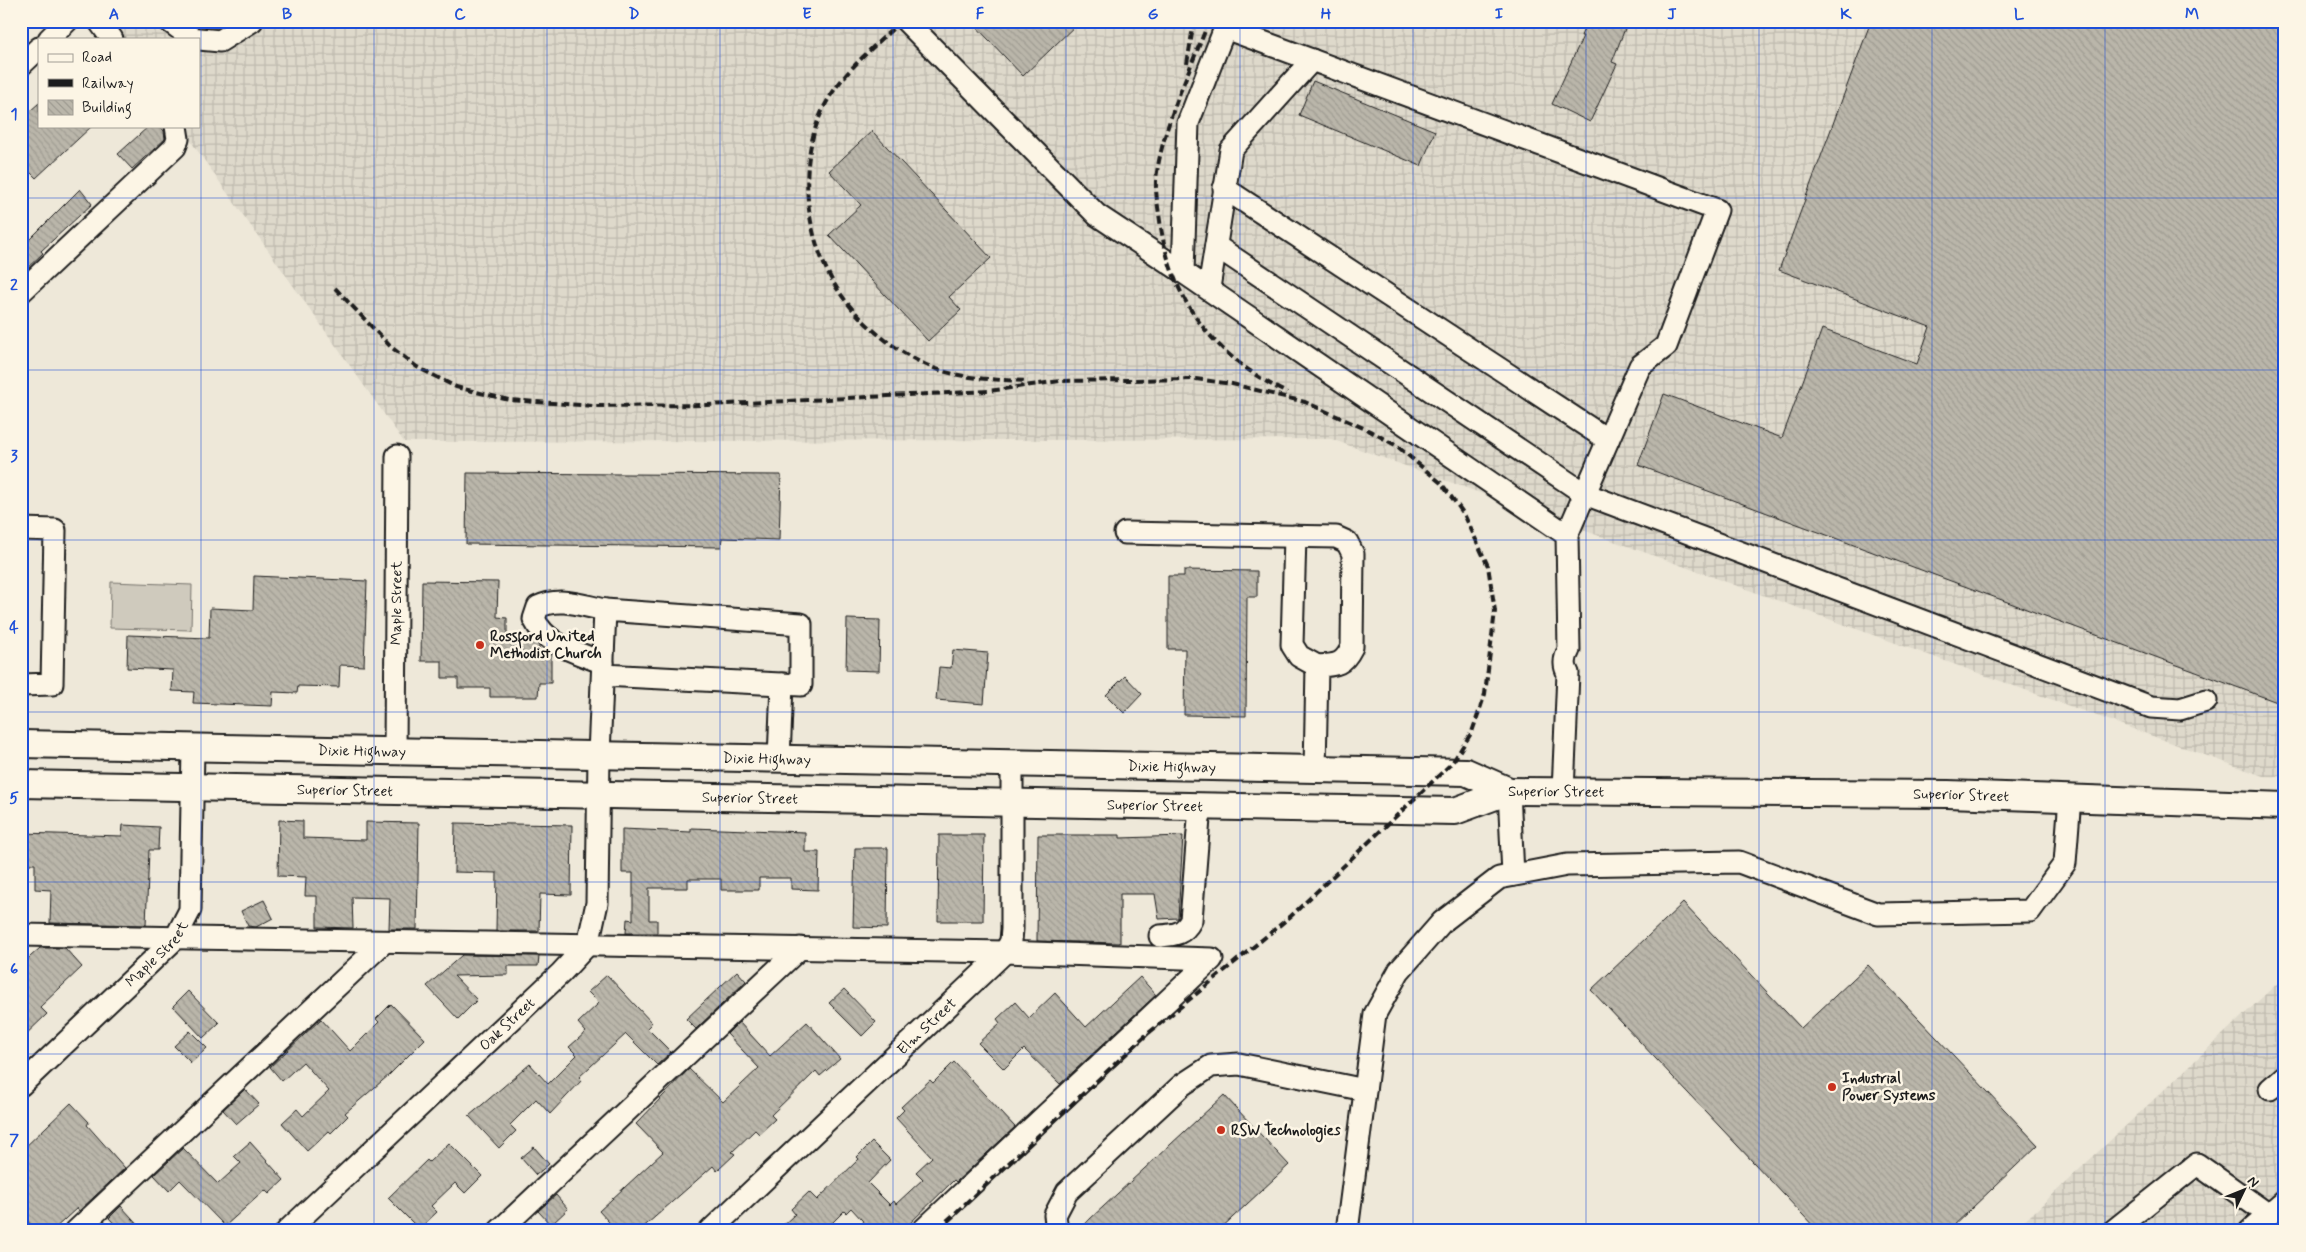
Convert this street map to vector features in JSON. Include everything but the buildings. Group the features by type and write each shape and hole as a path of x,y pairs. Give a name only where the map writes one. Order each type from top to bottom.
{"main road":[{"name":"Dixie Highway","path":"21,744 1466,772 1509,791"},
{"path":"1313,808 1315,770"},
{"name":"Superior Street","path":"21,784 1455,811 1509,791 2070,797 2285,806"}],"street":[{"path":"50,38 67,21"},
{"path":"99,21 111,38"},
{"path":"168,21 192,38"},
{"path":"200,39 220,42 252,21"},
{"path":"906,21 1097,215 1208,288 1567,535"},
{"path":"1183,272 1188,123 1225,28 1717,210 1666,346 1640,366 1567,535 1569,650 1574,655 1574,667 1568,673 1563,792"},
{"path":"21,65 38,49"},
{"path":"1208,288 1231,150 1312,60"},
{"path":"21,292 175,147 177,129"},
{"path":"1224,188 1608,440"},
{"path":"1216,246 1585,494 2151,707 2180,709 2206,701"},
{"name":"Maple Street","path":"395,752 397,456"},
{"path":"21,529 55,530 54,668 52,684 21,685"},
{"path":"1125,533 1336,536 1347,542 1353,554 1352,647 1346,659 1334,665 1317,666 1299,656 1292,645 1295,536"},
{"path":"563,601 605,610 801,624 801,685 603,669 552,642 540,631 534,619 538,608 548,602 563,601"},
{"name":"Oak Street","path":"287,1231 561,974 588,944 598,903 599,795 605,610"},
{"path":"1315,770 1317,666"},
{"path":"779,759 782,684"},
{"name":"Maple Street","path":"21,1085 175,939 190,910 193,748"},
{"name":"Elm Street","path":"710,1231 1005,952 1011,941 1012,929 1012,764"},
{"path":"1509,791 1513,875"},
{"path":"1347,1231 1375,1014 1399,970 1442,922 1498,878 1566,865 1739,862 1878,914 2030,911 2065,862 2070,797"},
{"path":"1160,936 1175,935 1186,930 1191,920 1200,806"},
{"path":"21,935 1005,952 1212,959 922,1231"},
{"path":"76,1231 384,942"},
{"path":"498,1231 800,948"},
{"path":"1057,1231 1055,1214 1067,1192 1182,1084 1211,1066 1239,1064 1365,1090"},
{"path":"2113,1231 2197,1164 2269,1215"},
{"path":"2250,1231 2285,1201"}],"shaded area":[{"path":"106,21 2285,21 2285,777 2263,776 1331,439 404,442 181,128 200,128 200,38 117,38"},
{"path":"111,582 192,585 191,630 110,628"},
{"path":"2285,976 2285,1231 2014,1231"}],"railway":[{"path":"901,21 858,62 839,84 823,109 815,131 809,154 807,178 808,203 819,251 828,273 840,293 858,316 892,345 918,361 942,371 991,379 1028,381"},
{"path":"1187,64 1194,21"},
{"path":"1209,21 1172,114 1157,172 1157,196 1166,250 1174,277 1200,324 1238,362 1287,393"},
{"path":"335,288 391,347 417,367 456,387 509,400 594,406 707,405 989,391 1060,381 1196,379 1232,384 1305,402 1370,431 1397,446 1441,483 1464,514 1488,566 1495,611 1485,694 1472,732 1452,763 1291,916 1145,1036 936,1231"}],"place":[{"name":"Rossford United Methodist Church","path":"480,645"},
{"name":"Industrial Power Systems","path":"1832,1087"},
{"name":"RSW Technologies","path":"1221,1130"}]}
